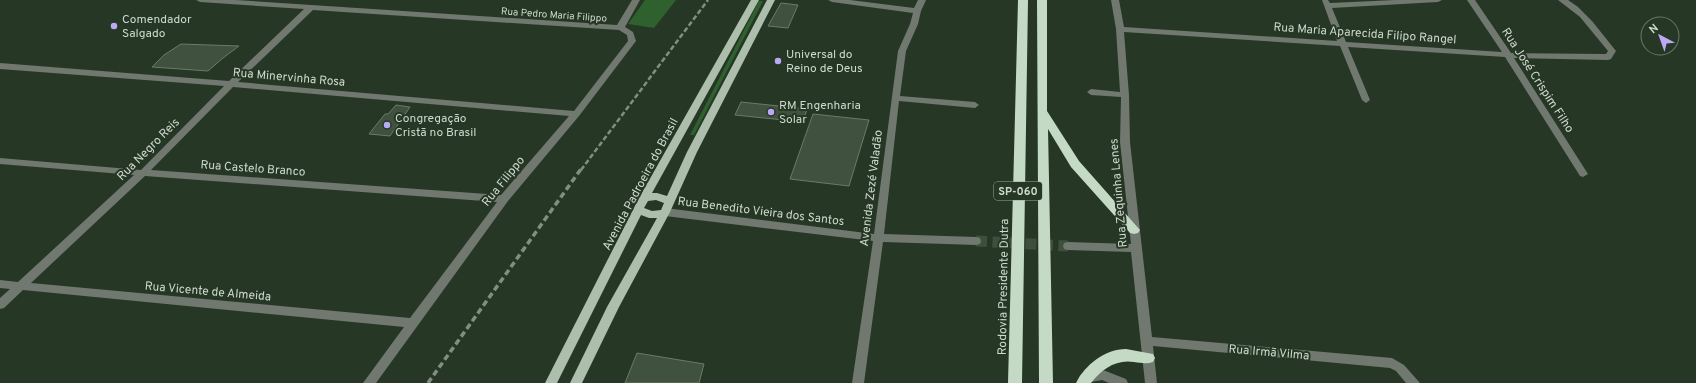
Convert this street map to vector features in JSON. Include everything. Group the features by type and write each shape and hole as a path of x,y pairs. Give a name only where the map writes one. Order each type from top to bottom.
{"highway":[{"name":"Rodovia Presidente Dutra","path":"1015,383 1023,0"},
{"name":"SP-060","path":"1042,0 1046,383"},
{"path":"1042,111 1075,164 1134,230"},
{"path":"1084,380 1100,364 1121,355 1148,358"}],"main road":[{"name":"Avenida Padroeira do Brasil","path":"551,383 644,198 755,0"},
{"path":"576,383 613,307 665,212 692,152 771,0"},
{"path":"644,198 657,196 669,201"},
{"path":"639,209 647,215 665,212"}],"street":[{"name":"Rua Pedro Maria Filippo","path":"200,0 620,28"},
{"path":"620,28 636,0"},
{"path":"832,0 917,10"},
{"name":"Avenida Zezé Valadão","path":"858,383 884,201 895,98 902,51 914,24 917,10 922,0"},
{"name":"Rua Zequinha Lenes","path":"1115,0 1120,29 1125,95 1125,142 1151,383"},
{"path":"1366,100 1326,3 1438,0"},
{"name":"Rua José Crispim Filho","path":"1471,0 1508,55 1583,174"},
{"name":"Rua Maria Aparecida Filipo Rangel","path":"1120,29 1508,55 1608,57 1612,51 1601,37 1570,4 1562,0"},
{"name":"Rua Negro Reis","path":"0,305 143,173 231,84 311,7"},
{"name":"Rua Filippo","path":"370,383 504,199 576,114 632,41 630,34 620,28"},
{"name":"Rua Minervinha Rosa","path":"0,66 231,84 576,114"},
{"path":"1091,92 1125,95"},
{"path":"895,98 975,106"},
{"name":"Rua Castelo Branco","path":"0,161 143,173 504,199"},
{"name":"Rua Benedito Vieira dos Santos","path":"665,212 878,238 976,241"},
{"path":"1068,246 1136,248"},
{"name":"Rua Vicente de Almeida","path":"0,284 414,323"},
{"name":"Rua Irmã Vilma","path":"1146,341 1392,363 1400,368 1414,383"},
{"path":"1084,380 1103,375 1122,383"}],"green space":[{"path":"645,0 676,0 654,28 628,24"},
{"path":"759,1 763,1 694,135 690,135"}],"building":[{"path":"781,3 798,5 788,28 768,26"},
{"path":"181,44 239,46 208,71 152,67 164,55"},
{"name":"RM Engenharia Solar","path":"741,102 807,109 803,122 735,115"},
{"name":"Congregação Cristã no Brasil","path":"396,105 410,107 390,136 369,134 385,114 388,114"},
{"path":"813,114 869,120 849,186 790,179"},
{"path":"637,353 704,364 699,383 625,383"}],"tunnel":[{"path":"976,241 1068,246"}],"railway":[{"path":"581,170 708,0"},
{"path":"428,383 581,169"}],"place":[{"name":"Comendador Salgado","path":"114,26"},
{"name":"Universal do Reino de Deus","path":"778,61"},
{"name":"RM Engenharia Solar","path":"771,112"},
{"name":"Congregação Cristã no Brasil","path":"387,125"}]}
